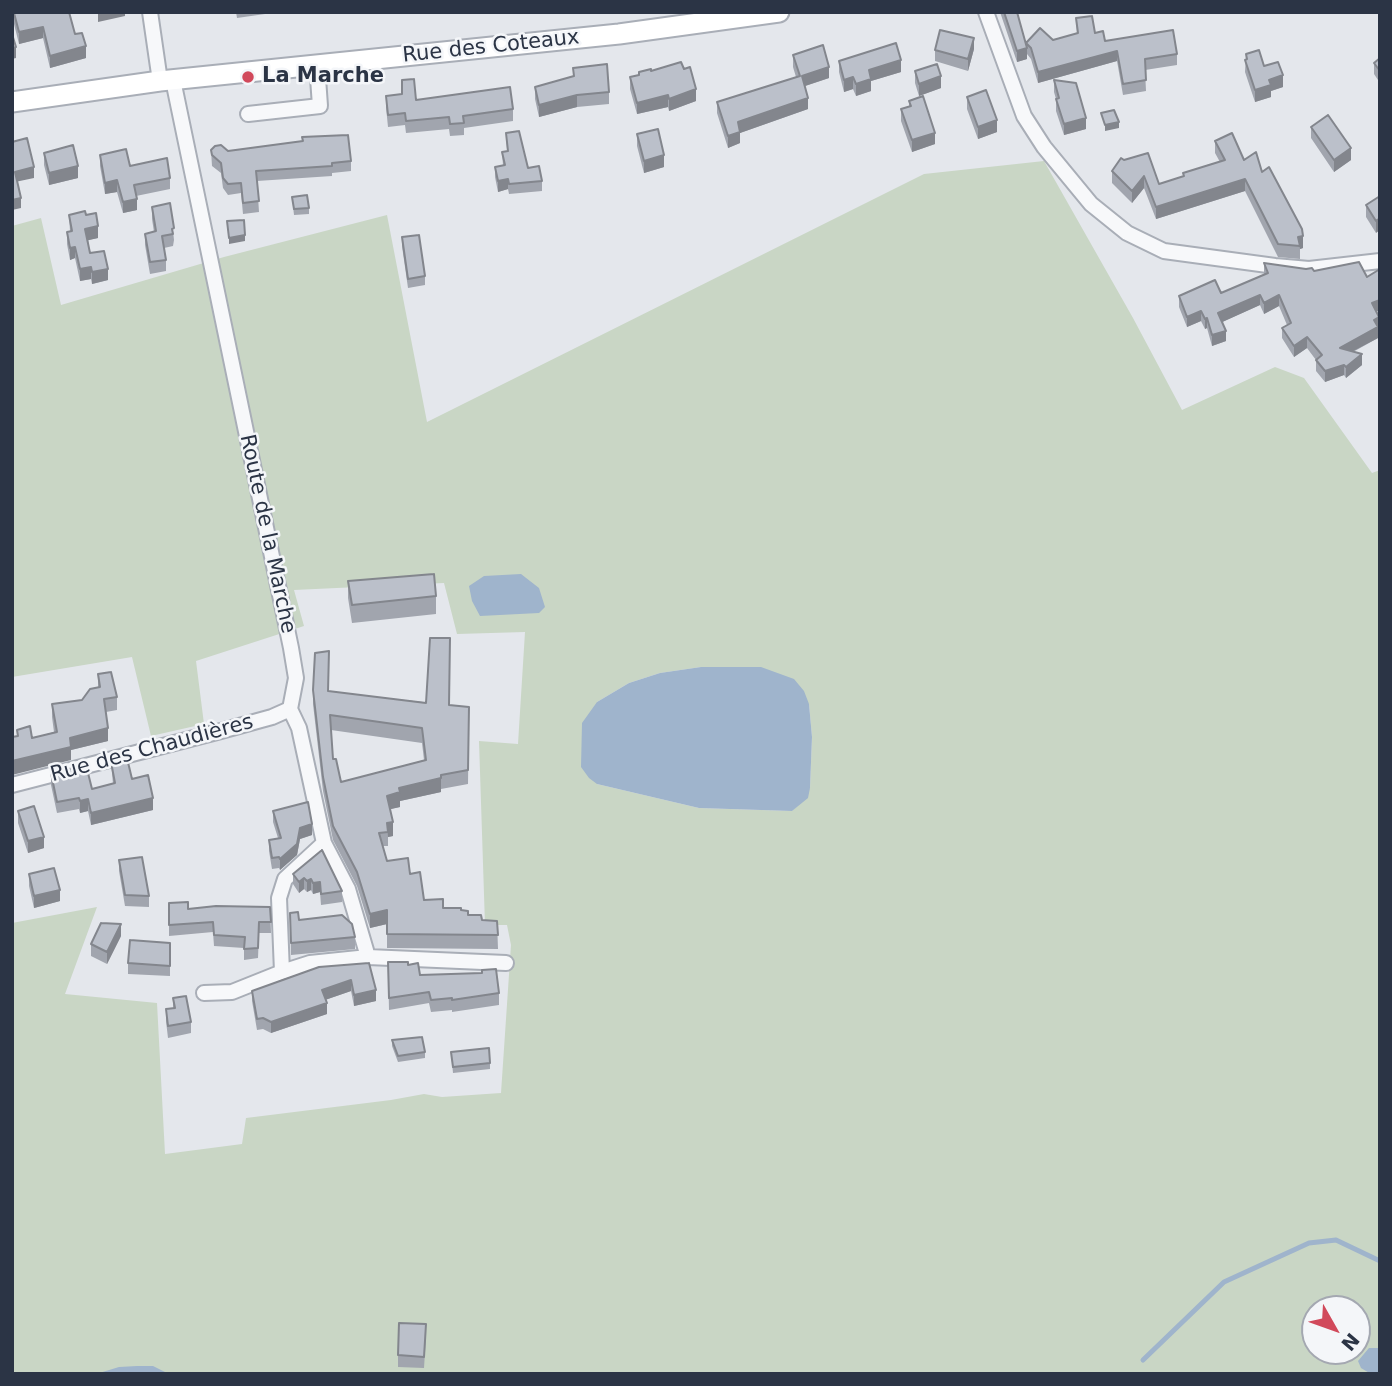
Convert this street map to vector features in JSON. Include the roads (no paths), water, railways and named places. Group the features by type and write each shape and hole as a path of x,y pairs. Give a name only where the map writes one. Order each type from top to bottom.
{"street":[{"name":"Route de la Marche","path":"149,12 167,81 291,648 296,678 290,709 299,727 324,843 348,889 368,957"},
{"name":"Rue des Coteaux","path":"12,102 317,64 619,34 779,12"},
{"path":"986,12 1024,116 1044,147 1091,204 1127,233 1164,251 1275,266 1309,269 1380,261"},
{"path":"248,114 320,106 317,64"},
{"name":"Rue des Chaudières","path":"12,785 221,731 272,717 290,709"},
{"path":"282,972 279,898 285,879 324,843"},
{"path":"204,993 232,992 310,963 368,957 506,963"}],"water":[{"path":"521,574 539,588 545,607 539,613 480,616 472,601 469,586 484,576"},
{"path":"701,667 761,667 794,679 804,691 809,704 812,737 810,788 808,798 792,811 699,808 597,784 581,767 582,723 597,702 629,683 660,673"},
{"path":"1371,1348 1380,1348 1380,1374 1371,1374 1360,1365 1371,1365"},
{"path":"153,1366 169,1374 96,1374 119,1367"}],"waterway":[{"path":"1143,1360 1224,1282 1309,1243 1336,1240 1380,1261"}],"place":[{"name":"La Marche","path":"248,77"}]}
